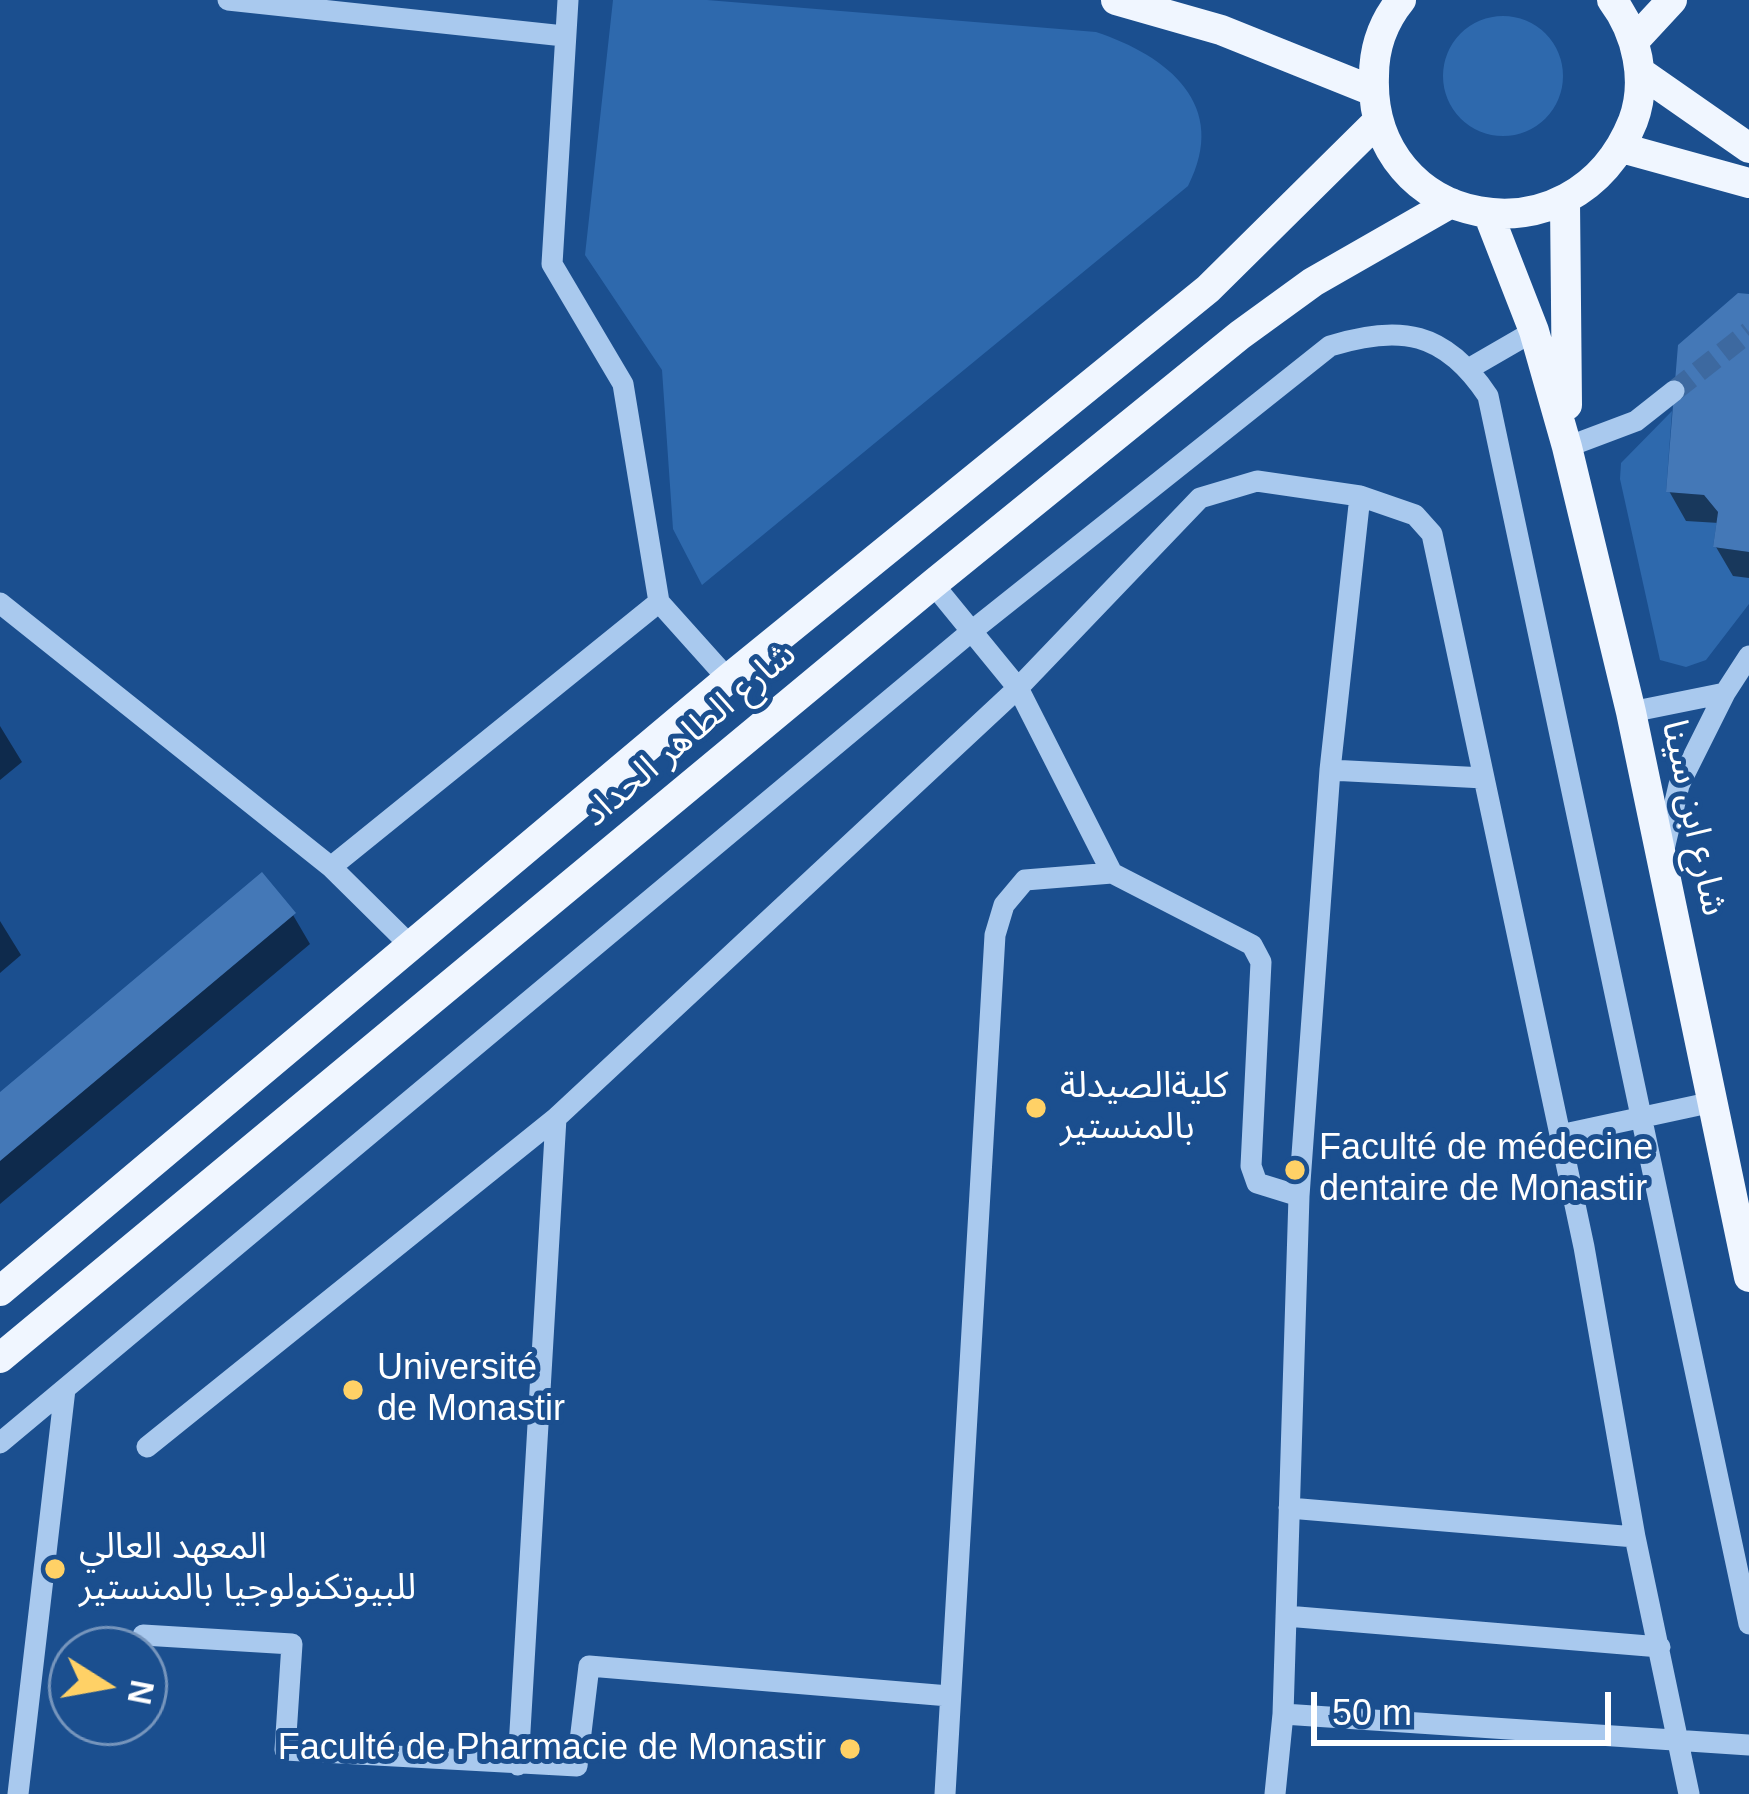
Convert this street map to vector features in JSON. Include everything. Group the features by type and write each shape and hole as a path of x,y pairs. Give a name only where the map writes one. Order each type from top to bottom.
{"main road":[{"path":"1116,0 1221,30 1376,106"},
{"path":"1400,0 1381,33 1374,62 1376,106 1395,155 1419,183 1451,203 1508,215 1565,202 1598,179 1622,148 1636,112 1637,57 1612,0"},
{"path":"1637,57 1672,0"},
{"path":"1637,57 1749,148"},
{"name":"شارع الطاهر الحداد","path":"0,1292 728,679 1208,290 1376,106"},
{"path":"1622,148 1749,183"},
{"name":"شارع ابن سينا","path":"1565,202 1567,447"},
{"name":"شارع الطاهر الحداد","path":"0,1358 1240,335 1313,282 1451,203"},
{"name":"شارع ابن سينا","path":"1488,213 1534,331 1567,447 1631,712 1749,1277"}],"street":[{"path":"228,0 564,36"},
{"path":"568,0 552,264 623,384 659,602 728,679"},
{"path":"1470,368 1534,331"},
{"path":"0,1443 973,630 1330,346 1366,334 1405,332 1470,368 1488,396 1749,1624"},
{"path":"1567,447 1636,421 1674,392"},
{"path":"147,1448 556,1118 1018,688 1200,498 1257,482 1360,496 1415,515 1432,534 1584,1247 1635,1537 1689,1794"},
{"path":"1275,1794 1283,1714 1299,1196 1330,770 1360,496"},
{"path":"933,584 1018,688 1112,873"},
{"path":"331,867 659,602"},
{"path":"0,603 331,867 412,947"},
{"path":"1661,862 1679,785 1749,656"},
{"path":"1631,712 1725,693"},
{"path":"1330,770 1484,778"},
{"path":"945,1794 995,935 1004,905 1025,880 1112,873 1252,945 1261,962 1252,1166 1257,1183 1299,1196"},
{"path":"1560,1135 1713,1102"},
{"path":"518,1765 556,1118"},
{"path":"18,1794 65,1389"},
{"path":"1289,1508 1635,1537"},
{"path":"1286,1616 1660,1647"},
{"path":"168,1637 292,1644 285,1750 577,1766 589,1666 949,1696"},
{"path":"1283,1714 1749,1745"}],"shaded area":[{"path":"613,0 707,0 1096,32 1147,55 1185,88 1201,131 1199,157 1188,186 702,585 673,529 662,370 585,255"},
{"path":"1503,16 1526,21 1545,34 1558,53 1563,76 1558,99 1545,118 1526,131 1503,136 1480,131 1461,118 1448,99 1443,76 1448,53 1461,34 1480,21"},
{"path":"1672,411 1666,492 1704,495 1718,512 1713,547 1749,552 1749,604 1706,660 1686,667 1660,660 1620,479 1621,463"}],"building":[{"path":"1738,293 1749,294 1749,552 1713,547 1718,512 1704,495 1666,492 1678,345"},
{"path":"262,872 296,913 0,1161 0,1092"}],"tunnel":[{"path":"1674,391 1749,332"}],"place":[{"name":"كليةالصيدلة بالمنستير","path":"1036,1108"},
{"name":"Faculté de médecine dentaire de Monastir","path":"1295,1170"},
{"name":"Université de Monastir","path":"353,1390"},
{"name":"المعهد العالي للبيوتكنولوجيا بالمنستير","path":"55,1569"},
{"name":"Faculté de Pharmacie de Monastir","path":"850,1749"}]}
